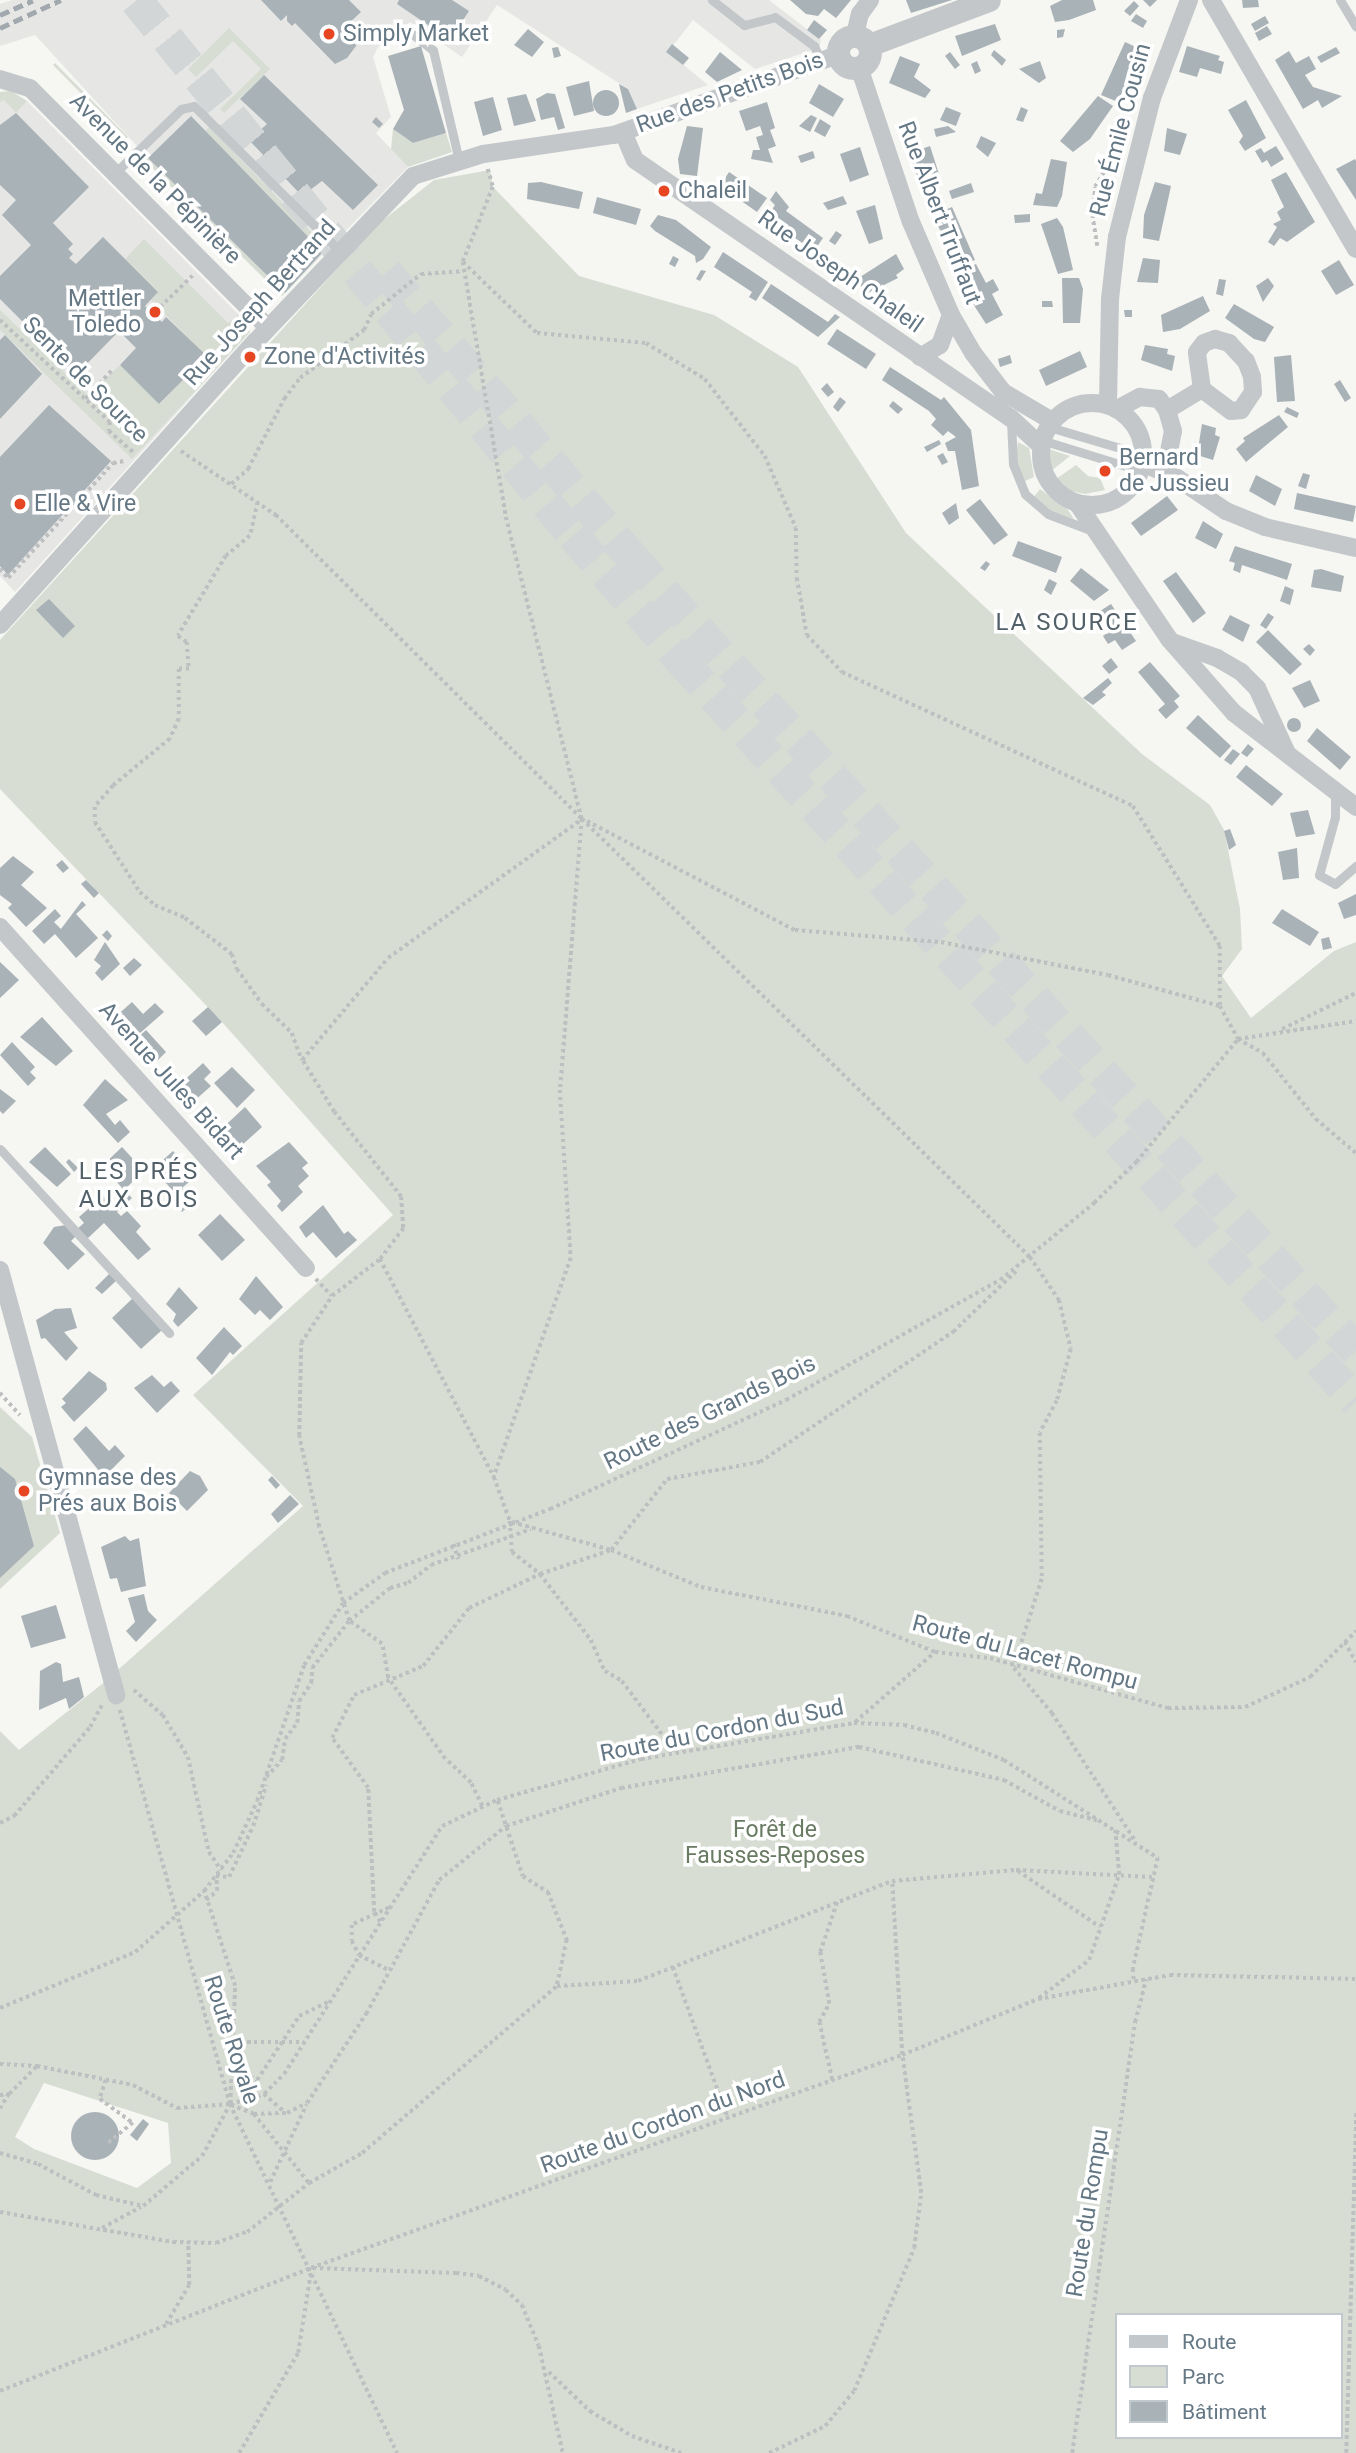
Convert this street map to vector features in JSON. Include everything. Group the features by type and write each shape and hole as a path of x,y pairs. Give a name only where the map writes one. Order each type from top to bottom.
{"street":[{"path":"870,0 860,14 862,40 869,58 859,67 843,64 829,57 842,41 862,40 989,0"},
{"name":"Rue Émile Cousin","path":"1114,405 1110,299 1117,237 1148,111 1189,0"},
{"path":"1210,0 1356,249"},
{"name":"Rue des Petits Bois","path":"623,132 829,57"},
{"name":"Rue Albert Truffaut","path":"859,67 911,222 951,315 972,353 1003,392 1052,421"},
{"name":"Avenue de la Pépinière","path":"0,79 30,88 268,328"},
{"name":"Rue Joseph Bertrand","path":"0,625 268,328 413,176 483,154 623,132"},
{"name":"Rue Joseph Chaleil","path":"623,132 635,160 1011,418 1040,445"},
{"path":"920,357 940,345 951,315"},
{"path":"1167,410 1202,389"},
{"path":"1165,472 1174,431 1167,410 1159,399 1140,397 1114,405 1093,402 1052,421 1040,445 1040,460 1052,487 1077,503 1098,532 1121,573 1172,642 1234,713 1356,807"},
{"path":"1077,503 1105,503 1128,489 1142,463 1136,426 1114,405"},
{"path":"1142,463 1165,472 1226,511 1265,527 1356,548"},
{"path":"1098,532 1105,503"},
{"path":"1172,642 1217,658 1249,680 1268,709 1289,757"},
{"name":"Avenue Jules Bidart","path":"0,927 306,1268"},
{"path":"0,1270 119,1688"}],"lane":[{"path":"712,0 744,25 775,18 829,57"},
{"path":"1340,0 1356,27"},
{"path":"411,33 433,50 459,161"},
{"path":"115,173 181,109 194,106 340,251"},
{"path":"1011,418 1013,464 1025,494 1048,514 1098,532"},
{"path":"1040,445 1048,442 1132,468 1142,463 1137,453 1056,429 1052,421"},
{"path":"1335,793 1335,817 1319,875 1335,884 1356,866"},
{"path":"0,1149 169,1333"}],"path":[{"path":"483,154 493,187 463,262 464,271 506,517 582,819 559,1090 571,1258 494,1477"},
{"path":"463,262 537,333 646,343 705,379 765,456 796,528 797,579 807,635 842,671 1133,806 1220,946 1220,1006 1238,1039 1263,1053 1316,1119 1356,1153"},
{"path":"155,312 198,269"},
{"path":"231,484 248,469 284,400 300,378 364,330 371,314 421,274 464,271"},
{"name":"Sente de Source","path":"0,320 85,399 145,465"},
{"path":"85,399 113,369"},
{"path":"167,442 276,515 1030,1257 1059,1300 1071,1349 1058,1401 1040,1433 1042,1579 1014,1667 1052,1713 1137,1844"},
{"path":"0,569 8,578 113,463"},
{"path":"258,502 250,536 226,556 178,636 187,642 189,669 179,669 179,719 170,739 113,786 95,807 94,822 140,892 155,905 185,918 232,954 237,969 262,1003 292,1033 302,1060 334,1112 401,1196 403,1228 380,1258 332,1296 301,1343 299,1436 319,1527 349,1622 382,1644 388,1678 445,1759 471,1783 482,1806"},
{"path":"582,819 795,930 941,942 1108,975 1220,1006"},
{"path":"302,1060 388,958 582,819"},
{"path":"1277,1032 1356,993"},
{"path":"1238,1039 1356,1021"},
{"name":"Route des Grands Bois","path":"0,2008 135,1952 176,1921 204,1891 221,1870 266,1777 304,1665 343,1603 385,1573 510,1521 550,1509 786,1400 1000,1280 1030,1257 1136,1161 1238,1039"},
{"path":"380,1922 373,1913 368,1788 332,1738 354,1695 388,1678 423,1666 469,1608 540,1574 611,1550 667,1479 760,1462 953,1332 1030,1257"},
{"path":"380,1258 494,1477 510,1521 512,1552 540,1574 591,1640 605,1671 622,1681 676,1753"},
{"name":"Route du Lacet Rompu","path":"510,1521 611,1550 701,1587 847,1616 934,1652 990,1658 1014,1667 1168,1708 1245,1707 1310,1677 1356,1631"},
{"path":"206,1900 217,1891 216,1876 229,1877 253,1826 266,1777 282,1760 285,1739 296,1723 299,1701 311,1683 312,1668 349,1622 390,1588 408,1583 432,1565 458,1559 511,1533 531,1529"},
{"path":"454,1544 458,1559"},
{"path":"1345,1642 1356,1662"},
{"path":"854,1723 934,1652"},
{"path":"0,1823 14,1816 90,1727 119,1688 163,1715 188,1757 209,1852 221,1870"},
{"name":"Route Royale","path":"119,1688 176,1921 229,2104 281,2204 397,2453"},
{"name":"Route du Cordon du Sud","path":"264,2094 284,2074 442,1826 497,1801 676,1753 854,1723 904,1725 993,1756 1115,1830 1158,1857 1152,1877"},
{"path":"270,2182 307,2103 390,1970 439,1880 506,1826 621,1788 859,1747 1004,1780 1060,1811 1100,1821"},
{"path":"0,2212 188,2242 216,2243 247,2232 309,2183 362,2153 556,1986 568,1940 548,1892 523,1876 497,1801"},
{"path":"1038,1999 1089,1959 1119,1875 1115,1830"},
{"path":"556,1986 638,1981 892,1881 1016,1870 1152,1877 1133,1969 1134,1981"},
{"path":"1016,1870 1100,1927"},
{"path":"769,2453 825,2426 854,2391 914,2248 921,2193 902,2055 892,1881"},
{"path":"102,2228 142,2206 202,2156 229,2104 235,1986 204,1891"},
{"path":"832,2080 819,2022 829,2004 820,1952 837,1902"},
{"path":"390,1908 373,1913 352,1926 352,1941 359,1955 390,1970"},
{"path":"673,1966 728,2118"},
{"name":"Route du Cordon du Nord","path":"0,2391 311,2268 902,2055 1038,1999 1170,1975 1356,1979"},
{"name":"Route du Rompu","path":"1072,2453 1135,2022 1146,1979"},
{"path":"231,2067 257,2080 299,2016 330,2001"},
{"path":"232,2042 304,2042"},
{"path":"0,2064 37,2066 133,2085 177,2108 229,2104 264,2094 288,2113"},
{"path":"0,2109 9,2094 37,2066"},
{"path":"106,2080 100,2099 133,2123 108,2143"},
{"path":"0,2095 9,2094"},
{"path":"229,2104 254,2114 288,2113 307,2103"},
{"path":"1346,2453 1356,2111"},
{"path":"254,2114 309,2183"},
{"path":"0,2153 38,2164 96,2195 142,2206"},
{"path":"165,2326 189,2285 188,2242"},
{"path":"239,2453 298,2353 311,2268 479,2276 506,2290 522,2305 548,2371 563,2453"},
{"path":"548,2371 590,2411 632,2436 681,2453"}],"shaded area":[{"path":"12,0 769,0 821,40 819,48 755,69 693,20 668,52 708,85 637,109 628,89 497,5 462,57 410,22 378,47 373,57 391,117 376,133 408,167 285,293 148,158 35,35 0,46 0,4"},
{"path":"0,92 27,101 249,325 250,332 15,592 0,576"}],"green space":[{"path":"229,28 270,69 224,113 220,109 261,69 233,41 196,77 188,69"},
{"path":"55,63 128,137 126,139 53,65"},
{"path":"11,91 27,101 16,113 4,100 0,102 0,92"},
{"path":"209,127 315,236 314,243 205,131"},
{"path":"393,129 413,143 446,133 452,152 408,167 391,149"},
{"path":"148,158 285,293 282,296 145,161"},
{"name":"Forêt de Fausses-Reposes","path":"490,170 493,187 579,276 714,315 798,367 906,533 1142,754 1210,805 1224,830 1240,909 1242,949 1222,976 1251,1018 1334,951 1356,942 1356,2453 0,2453 0,1731 19,1750 102,1684 303,1506 193,1395 393,1215 222,1022 0,789 0,640 377,225 434,180","holes":["44,2083 168,2123 171,2163 137,2188 34,2149 15,2137"]},
{"path":"144,239 228,323 238,315 250,332 132,459 0,330 0,310 88,395 120,365 160,404 206,356 151,300 158,291 125,259"},
{"path":"1018,442 1029,448 1034,477 1023,482 1016,460"},
{"path":"1045,448 1070,456 1051,471 1044,459"},
{"path":"1076,465 1088,476 1100,478 1105,490 1085,494 1065,490 1056,479"},
{"path":"1040,489 1068,510 1074,519 1050,511 1033,498"},
{"name":"Gymnase des Prés aux Bois","path":"0,1407 32,1437 60,1533 0,1589"}],"building":[{"name":"Simply Market","path":"261,0 349,0 361,12 345,27 359,42 347,58 335,64 295,23 292,26 287,21 287,15 281,21"},
{"path":"399,0 452,0 469,11 450,40 397,4"},
{"path":"790,0 851,0 836,18 824,9 818,16 806,14"},
{"path":"906,0 952,0 911,13"},
{"path":"1062,0 1093,0 1096,10 1055,22 1050,6"},
{"path":"1143,0 1157,0 1150,7"},
{"path":"1242,0 1258,0 1259,7 1243,8"},
{"path":"1134,1 1139,6 1130,16 1124,11"},
{"path":"1136,14 1147,21 1143,28 1131,21"},
{"path":"1265,16 1269,23 1255,31 1251,24"},
{"path":"814,20 827,30 819,39 807,30"},
{"path":"484,24 489,43 484,44 480,30"},
{"path":"995,24 1001,40 962,56 955,36"},
{"path":"1267,26 1272,34 1259,41 1255,33"},
{"path":"528,29 544,42 532,57 514,45"},
{"path":"1065,29 1063,37 1057,38 1057,30"},
{"path":"1125,42 1140,49 1118,102 1101,95"},
{"path":"672,44 689,58 683,65 666,52"},
{"path":"421,46 446,133 413,143 393,129 404,110 388,56"},
{"path":"1187,46 1220,56 1218,60 1224,62 1221,74 1200,68 1197,77 1179,72"},
{"path":"558,47 561,56 554,58 552,48"},
{"path":"1336,47 1340,53 1321,63 1317,57"},
{"path":"994,50 1006,60 1002,66 991,55"},
{"path":"1289,51 1296,63 1309,56 1316,69 1305,75 1313,87 1342,96 1322,108 1318,100 1303,109 1275,60"},
{"path":"720,52 742,70 717,82 705,72"},
{"path":"950,52 960,65 955,69 945,56"},
{"path":"900,56 920,64 914,77 931,90 925,98 889,83"},
{"path":"977,61 981,71 975,74 971,64"},
{"path":"1040,61 1046,78 1039,83 1019,69"},
{"path":"264,75 378,185 353,210 322,181 302,196 249,140 267,124 240,99"},
{"path":"589,81 594,111 574,116 566,87"},
{"path":"619,84 628,89 637,109 626,113"},
{"path":"819,84 844,99 833,117 809,103"},
{"path":"606,90 615,94 619,103 615,112 606,116 597,112 593,103 597,94"},
{"path":"547,93 555,94 565,128 558,130 554,117 541,120 536,99"},
{"path":"526,94 536,121 514,126 507,98"},
{"path":"1098,96 1113,106 1090,139 1073,152 1060,141"},
{"path":"493,97 502,130 483,136 474,102"},
{"path":"1246,100 1266,138 1245,151 1239,142 1243,136 1228,110"},
{"path":"767,102 775,128 770,130 776,146 768,149 773,163 751,159 753,150 760,150 756,137 763,135 760,126 746,131 739,111"},
{"path":"946,107 961,113 956,126 940,120"},
{"path":"1021,107 1028,110 1023,122 1016,120"},
{"path":"16,113 89,187 53,223 73,244 68,249 73,254 69,258 76,264 103,237 158,292 145,306 162,322 166,317 207,356 159,404 120,365 136,348 119,331 76,375 0,299 0,276 31,245 2,215 16,200 0,185 0,125"},
{"path":"811,115 817,118 810,132 799,126"},
{"path":"191,116 323,252 285,293 148,158"},
{"path":"376,117 383,124 379,128 372,122"},
{"path":"820,119 831,126 825,137 814,131"},
{"path":"687,126 703,128 697,176 680,174 678,159"},
{"path":"948,126 956,132 936,137 934,129"},
{"path":"1167,128 1187,134 1180,155 1164,151"},
{"path":"981,136 996,143 988,157 976,147"},
{"path":"930,146 939,174 919,181 910,153"},
{"path":"1276,146 1284,159 1271,167 1267,160 1262,163 1255,151 1261,148 1264,153"},
{"path":"860,147 869,175 850,182 840,154"},
{"path":"813,151 815,158 801,163 798,156"},
{"path":"1051,159 1067,162 1062,196 1057,207 1033,205 1036,193 1042,194"},
{"path":"1355,159 1356,161 1356,200 1336,169"},
{"path":"729,172 767,198 757,212 720,186"},
{"path":"1286,172 1315,222 1287,242 1280,238 1274,246 1268,242 1277,227 1273,224 1281,220 1277,212 1284,207 1271,180"},
{"path":"541,182 583,192 579,209 527,199 528,183"},
{"path":"1155,182 1171,186 1159,241 1143,238 1144,215"},
{"path":"971,183 974,192 952,199 949,191"},
{"path":"776,191 789,207 786,211 823,238 814,251 766,218 775,205 770,200"},
{"path":"843,196 847,204 828,210 823,203"},
{"path":"597,197 641,209 636,225 593,213"},
{"path":"875,205 883,239 869,244 856,211"},
{"path":"952,207 975,260 959,267 937,224 936,214"},
{"path":"1030,214 1030,222 1015,223 1014,215"},
{"path":"658,215 676,220 711,247 703,259 696,263 695,256 655,231 650,226"},
{"path":"1057,218 1063,227 1073,270 1058,274 1041,224"},
{"path":"836,231 842,235 835,245 829,241"},
{"path":"723,252 768,282 756,301 749,297 752,292 714,267"},
{"path":"896,254 904,269 896,275 898,278 866,294 857,279"},
{"path":"673,256 679,259 675,267 669,264"},
{"path":"1143,258 1160,260 1158,283 1137,282"},
{"path":"1339,260 1354,285 1336,295 1321,271"},
{"path":"976,264 986,283 993,279 999,290 992,294 1003,315 986,324 968,296 971,295 961,271"},
{"path":"701,270 706,271 700,281 696,279"},
{"path":"1062,278 1079,278 1083,289 1080,323 1063,323"},
{"path":"1268,278 1274,286 1263,302 1256,286"},
{"path":"1219,279 1226,280 1223,296 1216,294"},
{"path":"771,284 828,322 835,314 840,317 818,337 762,298"},
{"path":"1203,296 1210,311 1180,329 1163,332 1161,315"},
{"path":"1042,301 1052,301 1053,307 1042,307"},
{"path":"1234,304 1274,327 1265,342 1254,339 1225,318"},
{"path":"1124,310 1132,310 1132,317 1125,317"},
{"path":"837,329 876,354 866,369 827,344"},
{"path":"5,335 42,374 0,419 0,340"},
{"path":"1145,345 1168,349 1167,354 1175,356 1172,371 1141,360"},
{"path":"1080,351 1087,367 1046,386 1039,370"},
{"path":"1010,355 1012,363 1000,367 998,359"},
{"path":"1291,355 1295,401 1277,402 1274,357"},
{"path":"890,367 941,400 944,397 971,430 979,486 962,490 955,451 948,451 945,443 956,437 948,431 943,436 931,425 936,419 929,411 882,380"},
{"path":"1340,380 1351,398 1345,402 1334,384"},
{"path":"827,383 834,392 828,397 821,389"},
{"path":"840,397 846,402 838,412 833,407"},
{"path":"893,401 903,409 898,414 889,406"},
{"path":"49,405 111,461 8,575 0,566 0,457"},
{"path":"1287,407 1299,413 1297,418 1284,412"},
{"path":"1279,415 1288,427 1246,462 1236,449 1245,441 1243,438"},
{"path":"1202,424 1216,428 1215,435 1220,437 1213,460 1197,455"},
{"path":"939,440 941,444 927,452 924,447"},
{"path":"943,453 948,462 942,465 937,456"},
{"path":"1303,473 1310,475 1306,489 1298,486"},
{"path":"1256,475 1282,489 1275,506 1249,491"},
{"path":"1297,493 1356,506 1353,522 1294,509"},
{"path":"1167,496 1178,510 1141,536 1131,523"},
{"path":"980,499 1008,535 994,545 966,510"},
{"path":"956,503 959,518 949,525 942,513"},
{"path":"1203,521 1223,534 1216,549 1195,538"},
{"path":"1018,541 1062,557 1056,573 1012,556"},
{"path":"1235,546 1292,564 1287,580 1242,565 1240,573 1233,570 1235,563 1229,561"},
{"path":"986,561 990,564 985,571 980,568"},
{"path":"1081,568 1109,590 1094,601 1070,581"},
{"path":"1321,569 1344,576 1341,592 1311,587 1314,570"},
{"path":"1176,572 1206,613 1193,623 1163,581"},
{"path":"1049,579 1057,583 1051,595 1044,590"},
{"path":"1285,586 1294,590 1290,605 1280,601"},
{"path":"49,599 75,626 63,638 36,610"},
{"path":"1111,604 1136,641 1122,650 1115,640 1108,644 1103,636 1110,631 1097,613"},
{"path":"1268,613 1274,617 1266,629 1260,625"},
{"path":"1230,615 1250,625 1243,642 1222,630"},
{"path":"1268,630 1302,664 1290,675 1256,642"},
{"path":"1309,644 1315,650 1310,656 1303,649"},
{"path":"1111,658 1118,667 1109,674 1102,666"},
{"path":"1150,662 1180,696 1174,701 1179,707 1166,719 1158,710 1165,704 1138,672"},
{"path":"1108,678 1112,683 1102,692 1106,695 1093,705 1083,698"},
{"path":"1310,680 1320,701 1304,708 1292,688"},
{"path":"1198,715 1231,746 1220,758 1186,728"},
{"path":"1294,718 1299,720 1299,730 1294,732 1289,730 1287,725 1289,720"},
{"path":"1317,728 1351,757 1340,770 1307,741"},
{"path":"1248,744 1254,749 1247,757 1241,753"},
{"path":"1233,749 1240,754 1231,765 1224,760"},
{"path":"1246,765 1283,794 1272,806 1236,777"},
{"path":"1308,810 1315,834 1296,837 1290,813"},
{"path":"1230,829 1236,845 1229,850 1224,831"},
{"path":"1297,848 1299,878 1283,880 1278,852"},
{"path":"13,856 34,872 21,885 47,908 26,927 8,908 12,904 0,895 0,868"},
{"path":"62,860 69,868 63,873 56,865"},
{"path":"86,880 99,893 94,898 81,884"},
{"path":"1356,894 1356,915 1344,919 1338,903"},
{"path":"82,901 86,905 76,914 98,938 76,958 55,934 44,944 32,931 55,909 61,916 54,922 61,929"},
{"path":"1282,909 1319,932 1310,946 1272,923"},
{"path":"107,930 112,936 108,941 102,935"},
{"path":"1329,937 1332,948 1323,950 1321,939"},
{"path":"105,942 120,964 102,981 95,973 101,966 94,960"},
{"path":"134,958 142,965 130,976 123,968"},
{"path":"0,962 19,980 0,998"},
{"path":"132,1002 143,1014 155,1003 164,1012 131,1041 114,1018"},
{"path":"208,1007 222,1022 206,1036 192,1021"},
{"path":"42,1017 73,1051 56,1066 20,1037"},
{"path":"146,1030 166,1052 153,1065 132,1043"},
{"path":"12,1042 35,1067 30,1072 36,1078 28,1086 0,1055"},
{"path":"203,1063 211,1072 204,1079 211,1086 193,1102 179,1085"},
{"path":"232,1067 255,1090 237,1108 214,1083"},
{"path":"105,1079 128,1100 106,1114 115,1125 120,1120 130,1132 118,1143 83,1105"},
{"path":"0,1089 16,1101 3,1114 0,1111"},
{"path":"245,1107 262,1127 233,1153 216,1134"},
{"path":"289,1142 308,1163 302,1168 309,1176 298,1186 303,1192 282,1212 277,1206 281,1201 267,1185 271,1182 256,1166"},
{"path":"45,1147 71,1174 57,1187 29,1162"},
{"path":"122,1147 144,1171 124,1190 102,1166"},
{"path":"173,1151 196,1176 182,1188 194,1201 182,1212 170,1199 176,1194 153,1169"},
{"path":"69,1159 78,1168 74,1172 66,1162"},
{"path":"127,1193 132,1198 117,1212 121,1216 127,1211 141,1226 136,1232 151,1249 138,1260 104,1223 87,1239 77,1229 84,1223 79,1217 103,1196 112,1206"},
{"path":"323,1205 344,1234 348,1231 357,1240 336,1258 313,1232 306,1238 299,1227"},
{"path":"220,1214 245,1240 222,1261 198,1235"},
{"path":"66,1225 76,1236 71,1241 85,1254 68,1270 43,1243 54,1227"},
{"path":"110,1273 117,1280 102,1294 95,1288"},
{"path":"256,1276 283,1307 270,1320 260,1310 255,1315 239,1299"},
{"path":"179,1287 198,1308 178,1327 173,1321 176,1314 166,1304"},
{"path":"133,1298 162,1330 141,1349 112,1318"},
{"path":"71,1308 77,1328 64,1332 78,1348 66,1361 45,1338 41,1339 36,1320 55,1309"},
{"path":"224,1327 242,1346 233,1355 230,1352 212,1375 196,1358"},
{"path":"89,1371 106,1383 107,1390 74,1422 61,1407 66,1403 62,1399"},
{"path":"152,1375 164,1387 171,1381 180,1391 157,1413 134,1388"},
{"path":"86,1426 109,1451 115,1445 125,1456 104,1477 73,1439"},
{"path":"0,1467 15,1479 34,1546 0,1578"},
{"path":"190,1471 200,1476 208,1490 187,1511 169,1493"},
{"path":"272,1476 280,1485 276,1489 268,1480"},
{"path":"290,1495 299,1504 278,1523 271,1514"},
{"path":"125,1536 130,1541 139,1538 146,1586 121,1592 117,1578 110,1579 101,1547"},
{"path":"144,1594 148,1611 157,1620 136,1642 126,1631 135,1622 128,1598"},
{"path":"56,1605 66,1638 31,1648 21,1616"},
{"path":"56,1662 61,1664 63,1682 79,1677 84,1697 69,1709 66,1698 39,1710 40,1671"},
{"path":"95,2112 112,2119 119,2136 112,2153 95,2160 78,2153 71,2136 78,2119"},
{"path":"143,2119 149,2124 137,2141 130,2135"}],"tunnel":[{"path":"136,0 573,535 680,659 1356,1401"},
{"path":"386,272 630,555 1356,1350"}],"railway":[{"path":"0,15 33,0"},
{"path":"0,28 61,0"}],"place":[{"name":"Simply Market","path":"329,34"},
{"name":"Chaleil","path":"664,191"},
{"name":"Mettler Toledo","path":"155,312"},
{"name":"Zone d'Activités","path":"250,357"},
{"name":"Bernard de Jussieu","path":"1105,471"},
{"name":"Elle & Vire","path":"20,504"},
{"name":"Gymnase des Prés aux Bois","path":"24,1491"}],"district":[{"name":"LA SOURCE","path":"1067,623"},
{"name":"LES PRÉS AUX BOIS","path":"139,1186"}]}
